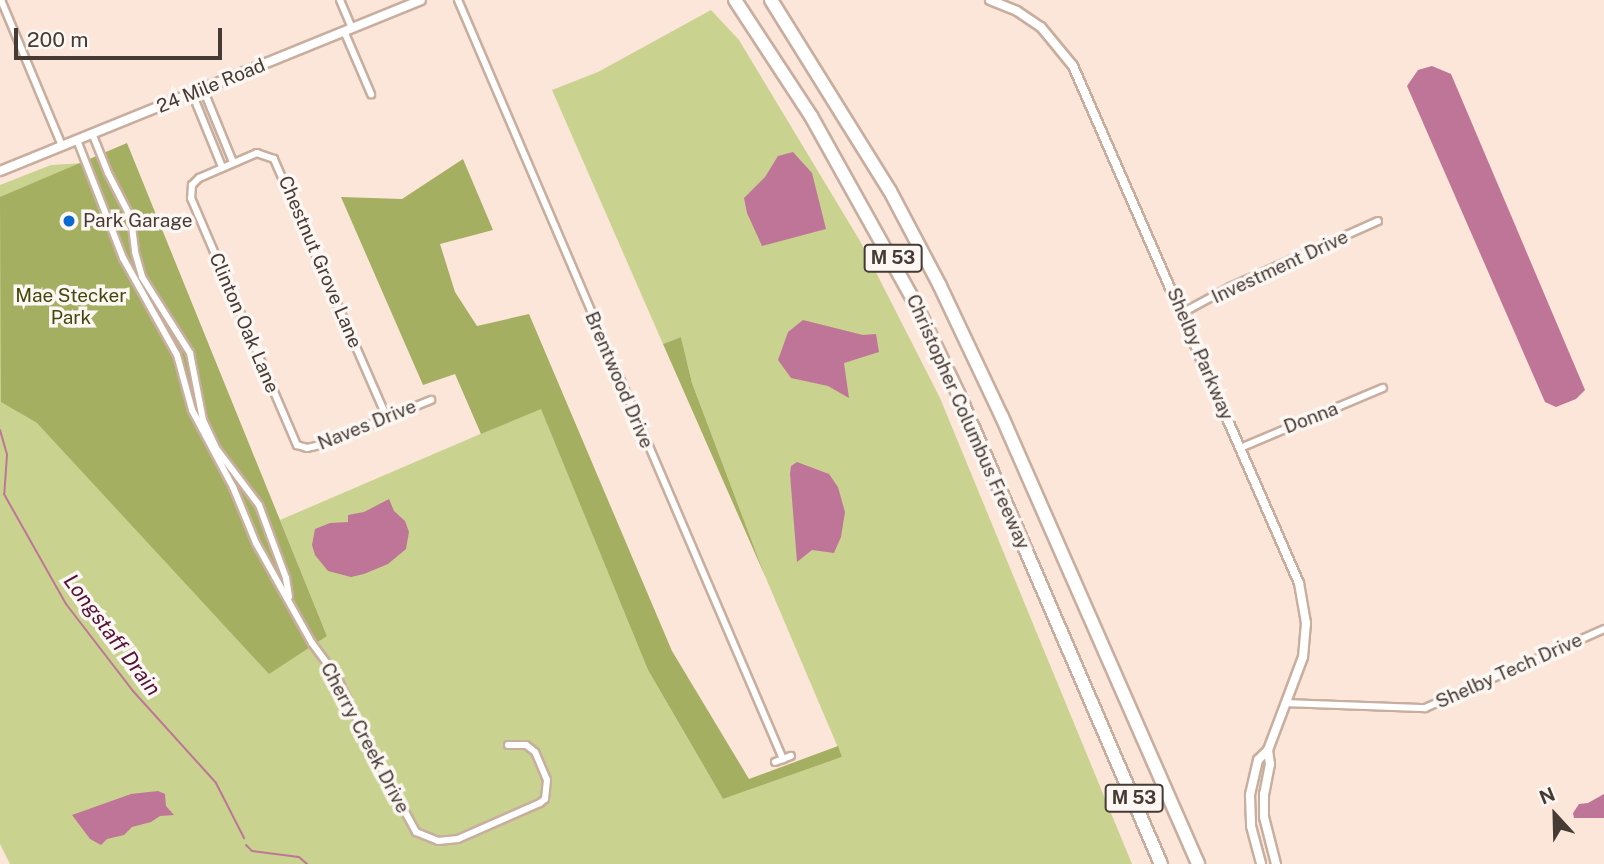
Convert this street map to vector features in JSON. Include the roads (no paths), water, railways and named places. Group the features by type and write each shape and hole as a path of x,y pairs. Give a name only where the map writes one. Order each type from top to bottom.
{"highway":[{"name":"Christopher Columbus Freeway","path":"735,0 811,116 913,299 959,395 1161,864"},
{"name":"Christopher Columbus Freeway","path":"771,0 884,180 940,286 1002,417 1198,864"}],"street":[{"path":"1,0 62,146"},
{"path":"340,0 371,94"},
{"name":"24 Mile Road","path":"0,171 421,0"},
{"name":"Brentwood Drive","path":"458,0 779,760 791,756"},
{"name":"Shelby Parkway","path":"990,0 1041,27 1073,66 1294,571 1304,603 1305,646 1287,703 1268,750 1258,760 1252,783 1250,816 1261,864"},
{"path":"203,89 233,162"},
{"path":"192,93 222,167"},
{"name":"Cherry Creek Drive","path":"92,133 111,181 131,218 135,252 145,290 177,355 192,410 233,487 268,566 313,643 337,677 410,824 419,835 438,841 458,839 532,809 545,799 547,780 535,752 526,745 508,745"},
{"name":"Cherry Creek Drive","path":"77,140 123,258 183,336 190,353 200,411 214,449 259,506 280,559 289,598"},
{"name":"Chestnut Grove Lane","path":"222,167 263,153 277,163 387,418"},
{"name":"Clinton Oak Lane","path":"222,167 199,178 191,195 293,440 302,448"},
{"path":"97,187 111,181"},
{"name":"Investment Drive","path":"1182,313 1230,287 1378,221"},
{"name":"Donna","path":"1240,448 1383,388"},
{"name":"Naves Drive","path":"302,448 320,445 431,400"},
{"path":"268,566 280,559"},
{"name":"Shelby Tech Drive","path":"1287,703 1425,708 1604,629"},
{"name":"Shelby Parkway","path":"1268,750 1270,764 1264,811 1268,842 1276,864"},
{"path":"1253,836 1261,835 1268,842"}],"waterway":[{"name":"Longstaff Drain","path":"0,430 7,455 4,494 66,604 133,691 216,783 244,838"},
{"name":"Longstaff Drain","path":"246,845 252,851 299,857 307,864"}],"place":[{"name":"Park Garage","path":"69,221"}],"park label":[{"name":"Mae Stecker Park","path":"71,307"}]}
